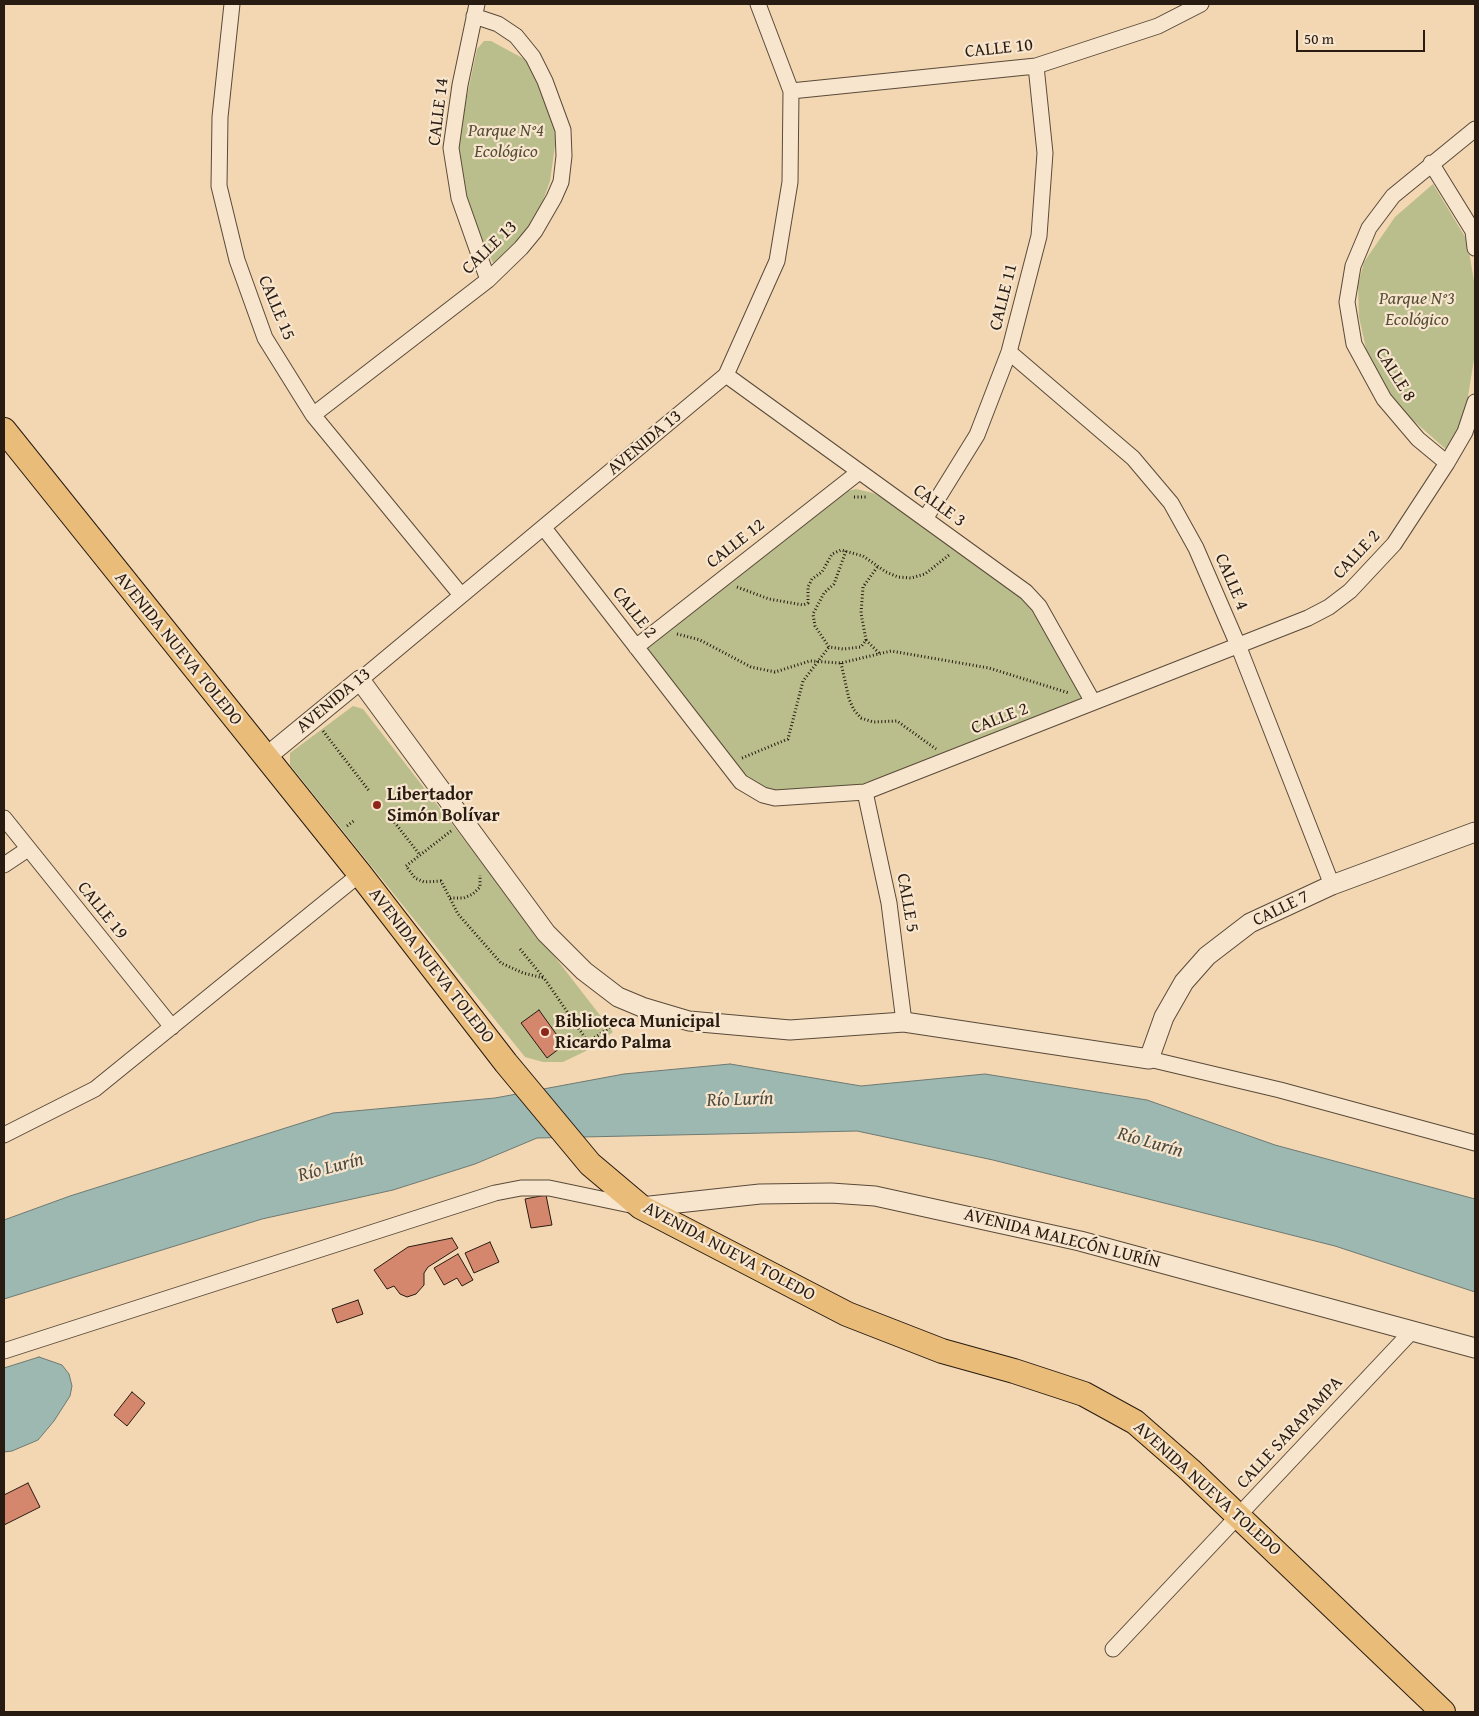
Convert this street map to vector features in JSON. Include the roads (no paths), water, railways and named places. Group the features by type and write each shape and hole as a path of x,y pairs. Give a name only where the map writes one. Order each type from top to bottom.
{"main road":[{"name":"AVENIDA NUEVA TOLEDO","path":"4,430 265,758 360,874 506,1063 590,1164 641,1207 847,1314 942,1351 1014,1371 1084,1394 1135,1422 1162,1444 1443,1712"}],"street":[{"name":"CALLE 15","path":"232,4 220,117 219,186 237,260 265,338 313,416 461,595"},
{"name":"AVENIDA 13","path":"265,758 726,375 777,260 790,182 791,90 758,4"},
{"name":"CALLE 10","path":"791,90 1036,66 1158,26 1201,4"},
{"name":"CALLE 13","path":"313,416 488,280 521,248 535,231 561,182 564,156 563,130 556,106 533,57 510,32 475,10"},
{"name":"CALLE 14","path":"475,10 460,85 451,148 460,198 488,280"},
{"name":"CALLE 11","path":"925,519 977,435 1009,352 1039,236 1045,153 1036,66"},
{"name":"CALLE 8","path":"1447,463 1418,439 1384,399 1354,344 1347,302 1353,266 1369,228 1393,196 1475,129"},
{"path":"1431,164 1473,231 1475,248"},
{"name":"CALLE 4","path":"1009,352 1133,458 1171,503 1196,548 1238,645 1332,885"},
{"name":"CALLE 3","path":"726,375 1026,592 1039,606 1093,702"},
{"name":"CALLE 2","path":"544,528 741,782 763,795 775,798 865,792 1308,618 1329,607 1350,591 1394,544 1465,432 1475,402"},
{"name":"CALLE 12","path":"636,647 859,472"},
{"path":"360,680 457,827 546,933 584,972 618,997 642,1007 689,1021 790,1030 904,1022 1149,1059 1280,1090 1475,1143"},
{"name":"CALLE 5","path":"865,792 889,903 904,1022"},
{"name":"CALLE 19","path":"4,818 172,1027"},
{"name":"CALLE 7","path":"1149,1059 1164,1017 1184,982 1207,956 1250,923 1332,885 1475,832"},
{"path":"4,865 28,849"},
{"path":"4,1135 95,1089 360,874"},
{"path":"4,1351 495,1193 520,1188 549,1188 641,1207"},
{"name":"AVENIDA MALECÓN LURÍN","path":"641,1207 760,1194 831,1193 875,1196 1080,1241 1475,1348"},
{"name":"CALLE SARAPAMPA","path":"1112,1648 1413,1330"}],"water":[{"name":"Río Lurín","path":"730,1064 861,1086 985,1074 1147,1100 1275,1145 1475,1199 1475,1292 1335,1246 993,1160 857,1131 537,1138 475,1164 393,1190 262,1219 4,1299 4,1220 70,1196 333,1113 495,1098 624,1074"},
{"path":"39,1357 62,1365 69,1374 72,1386 70,1396 54,1421 38,1440 12,1451 4,1452 4,1368"}],"place":[{"name":"Libertador Simón Bolívar","path":"377,805"},
{"name":"Biblioteca Municipal Ricardo Palma","path":"545,1032"}],"park label":[{"name":"Parque N°4 Ecológico","path":"506,141"},
{"name":"Parque N°3 Ecológico","path":"1417,309"}]}
